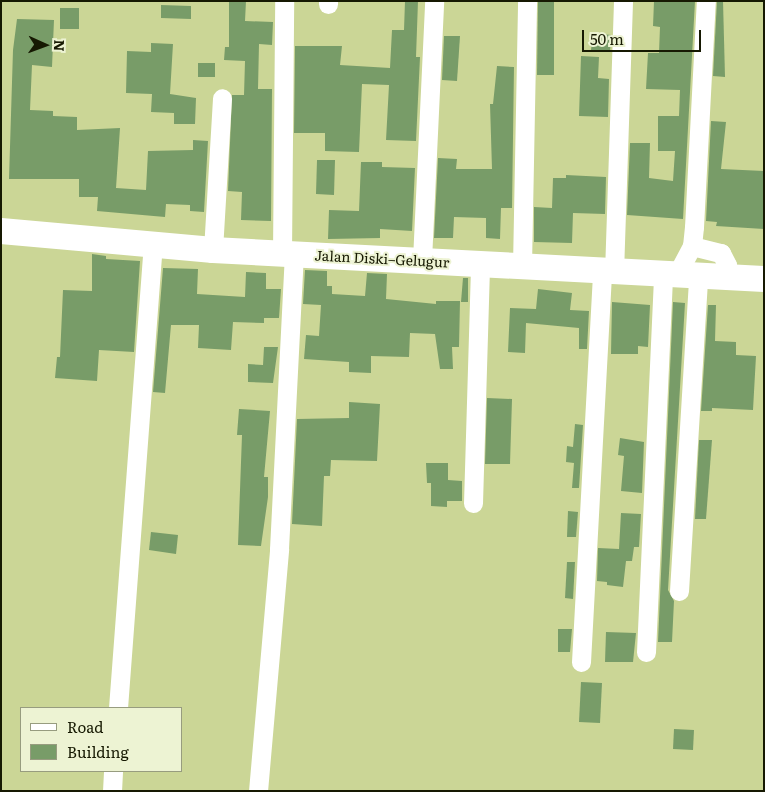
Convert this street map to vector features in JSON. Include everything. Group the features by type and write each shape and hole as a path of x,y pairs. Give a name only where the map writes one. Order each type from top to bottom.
{"main road":[{"name":"Jalan Diski–Gelugur","path":"1,231 213,250 764,280"}],"street":[{"path":"258,791 280,549 288,254 284,1"},
{"path":"422,260 434,1"},
{"path":"522,266 527,1"},
{"path":"581,662 608,272 623,1"},
{"path":"646,652 679,276 692,246 706,1"},
{"path":"213,250 222,98"},
{"path":"118,707 153,245"},
{"path":"692,246 721,253 727,265 727,278"},
{"path":"473,504 480,264"},
{"path":"679,276 679,592"},
{"path":"112,791 113,772"}],"building":[{"path":"229,1 246,1 245,21 273,22 272,45 259,44 258,89 272,89 271,221 241,220 242,192 228,191 232,95 244,95 245,61 224,60 225,47 229,47"},
{"path":"405,1 418,1 416,57 420,57 416,141 386,140 389,85 362,84 359,152 325,151 325,133 294,133 295,46 342,46 340,65 390,68 392,30 404,30"},
{"path":"538,1 554,1 554,75 537,75"},
{"path":"654,1 695,1 683,219 627,215 630,143 650,143 649,178 673,181 675,151 658,151 658,116 679,116 680,90 646,89 648,53 659,53 660,27 653,26"},
{"path":"717,1 723,1 725,77 713,76"},
{"path":"161,5 191,6 191,19 161,18"},
{"path":"60,8 79,8 79,29 60,29"},
{"path":"17,19 54,20 52,67 32,65 30,110 53,111 53,116 77,117 77,130 120,128 116,188 146,190 148,151 193,150 193,140 208,141 204,212 190,211 190,205 166,204 165,217 97,211 98,197 79,197 79,179 9,179 13,50"},
{"path":"593,33 611,35 610,52 591,50"},
{"path":"444,36 460,36 457,81 442,80"},
{"path":"151,43 173,44 170,94 196,98 195,124 174,124 174,113 151,112 152,94 126,93 127,51 151,52"},
{"path":"581,56 599,57 598,78 609,79 608,117 579,116"},
{"path":"198,63 215,63 215,77 198,77"},
{"path":"497,66 514,67 512,208 501,208 500,239 486,238 486,218 454,217 453,238 434,238 438,158 457,159 456,169 492,169 490,104 493,104"},
{"path":"711,121 726,122 721,169 764,171 764,229 716,226 717,222 706,221"},
{"path":"317,160 335,160 334,195 316,194"},
{"path":"361,162 382,162 382,167 415,168 412,231 380,229 380,238 328,239 329,210 359,211"},
{"path":"566,175 606,177 605,214 573,213 572,243 534,242 534,207 552,208 553,178 566,178"},
{"path":"92,254 106,256 106,259 140,261 134,352 99,350 97,381 55,378 57,357 60,357 63,290 92,291"},
{"path":"163,268 198,269 197,294 245,297 246,272 266,273 266,289 281,289 279,318 264,318 264,323 233,322 231,350 198,348 199,325 171,325 165,393 153,392"},
{"path":"305,270 327,271 327,286 332,286 332,294 365,296 367,273 387,274 386,299 436,304 436,301 460,301 459,347 452,347 453,369 440,369 435,334 410,333 409,357 371,356 371,373 349,372 349,362 304,359 306,335 319,336 321,305 303,304"},
{"path":"463,278 468,278 468,302 461,302"},
{"path":"538,289 572,293 570,310 589,311 587,349 579,349 579,328 526,323 525,353 508,352 510,308 536,309"},
{"path":"612,302 650,305 648,347 638,346 638,354 611,354"},
{"path":"673,302 685,303 668,590 674,601 672,642 658,642"},
{"path":"708,305 716,305 715,341 736,342 736,355 756,356 753,410 712,408 712,411 701,411"},
{"path":"264,347 278,347 273,383 248,382 248,364 263,365"},
{"path":"487,398 512,399 510,464 485,464"},
{"path":"349,402 380,404 377,461 331,460 330,476 324,476 322,526 292,524 297,419 349,418"},
{"path":"239,409 270,411 264,477 268,477 268,497 261,546 238,545 242,435 237,435"},
{"path":"575,424 583,425 579,488 572,488 574,463 566,462 567,446 573,447"},
{"path":"620,438 644,442 642,493 621,491 624,456 618,455"},
{"path":"699,440 712,440 706,519 695,519"},
{"path":"426,463 448,463 448,480 462,481 462,501 447,501 447,507 431,506 431,483 427,483"},
{"path":"568,511 578,512 576,537 567,537"},
{"path":"621,513 641,514 639,547 634,547 632,561 626,561 623,587 607,585 607,582 597,581 598,548 619,549"},
{"path":"151,532 178,535 176,554 149,550"},
{"path":"567,562 575,562 573,599 565,598"},
{"path":"558,629 572,629 570,652 558,652"},
{"path":"606,632 636,633 633,662 605,662"},
{"path":"581,682 602,683 600,723 579,722"},
{"path":"674,729 694,730 693,750 673,749"}]}
